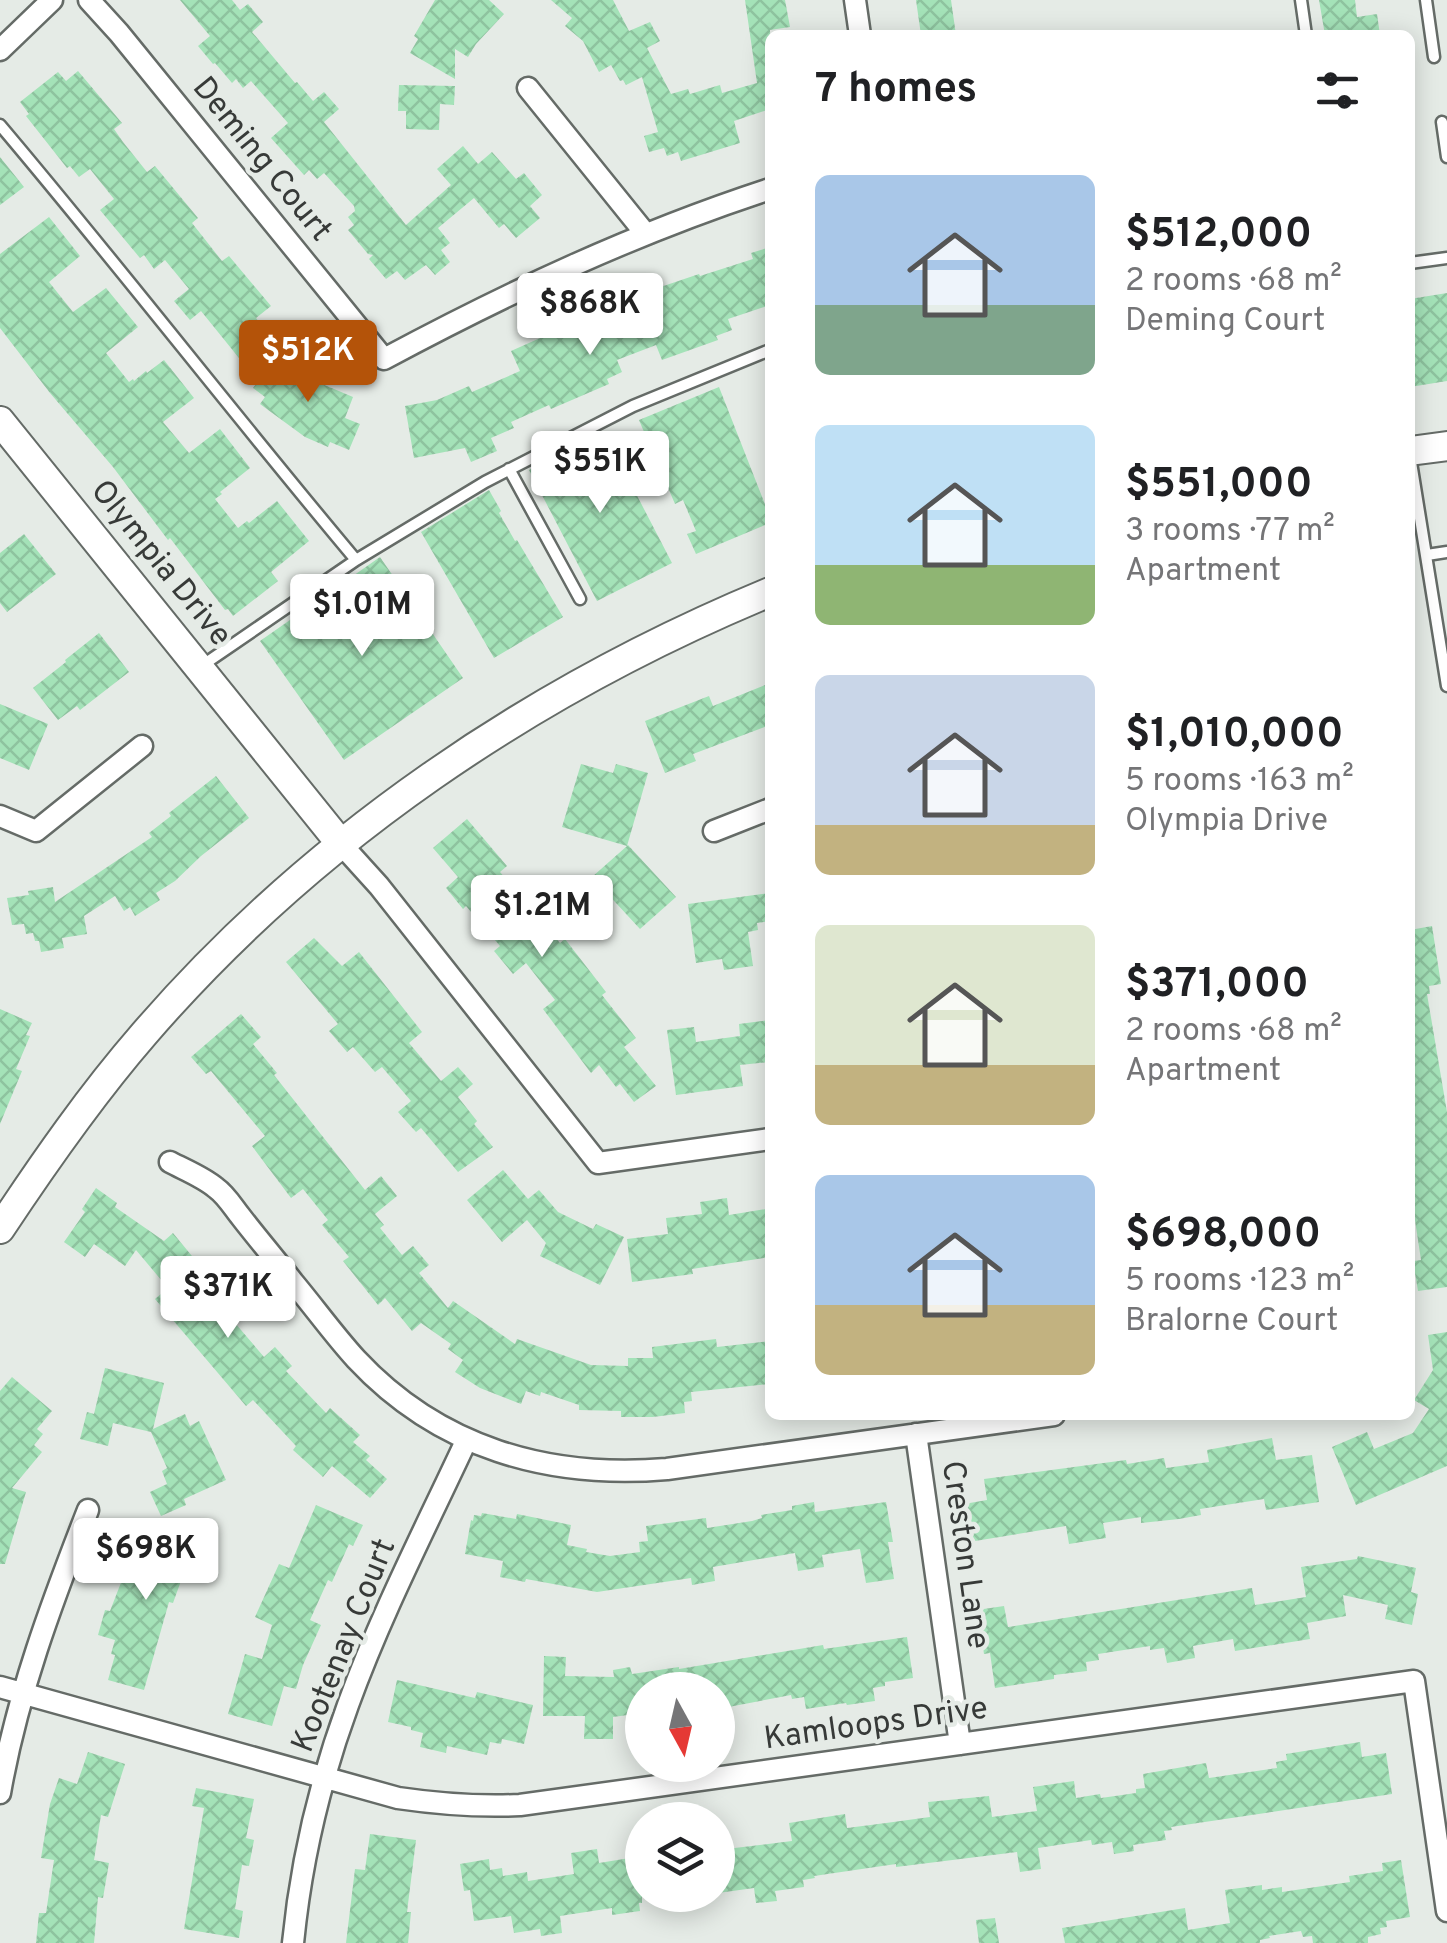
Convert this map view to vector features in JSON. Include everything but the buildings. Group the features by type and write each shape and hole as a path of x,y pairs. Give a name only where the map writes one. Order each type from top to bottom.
{"street":[{"path":"0,50 52,0"},
{"name":"Deming Court","path":"89,0 384,359 479,308 646,234"},
{"path":"855,0 859,30"},
{"path":"528,88 646,234 765,191"},
{"name":"Olympia Drive","path":"0,422 9,451 199,668 341,844"},
{"path":"1415,453 1447,446"},
{"path":"0,1228 45,1161 146,1032 259,915 341,844 457,759 563,692 642,650 765,594"},
{"path":"0,816 36,831 142,746"},
{"path":"714,832 765,811"},
{"path":"341,844 598,1163 765,1140"},
{"path":"170,1162 218,1189 356,1359 393,1393 428,1418 500,1453 580,1470 630,1472 1018,1420"},
{"name":"Creston Lane","path":"916,1434 960,1744"},
{"name":"Kootenay Court","path":"293,1943 307,1848 348,1705 374,1638 467,1439"},
{"path":"0,1793 23,1694 88,1510"},
{"name":"Kamloops Drive","path":"0,1688 398,1798 480,1807 520,1805 1414,1680 1447,1911"}],"lane":[{"path":"1302,0 1305,30"},
{"path":"1426,0 1434,58"},
{"path":"1442,122 1447,156"},
{"path":"0,124 356,560"},
{"path":"1415,262 1447,258"},
{"path":"199,668 356,560 509,470 633,406 765,352"},
{"path":"509,470 580,598"},
{"path":"1415,484 1442,626 1447,686"},
{"path":"1427,555 1447,552"}]}
